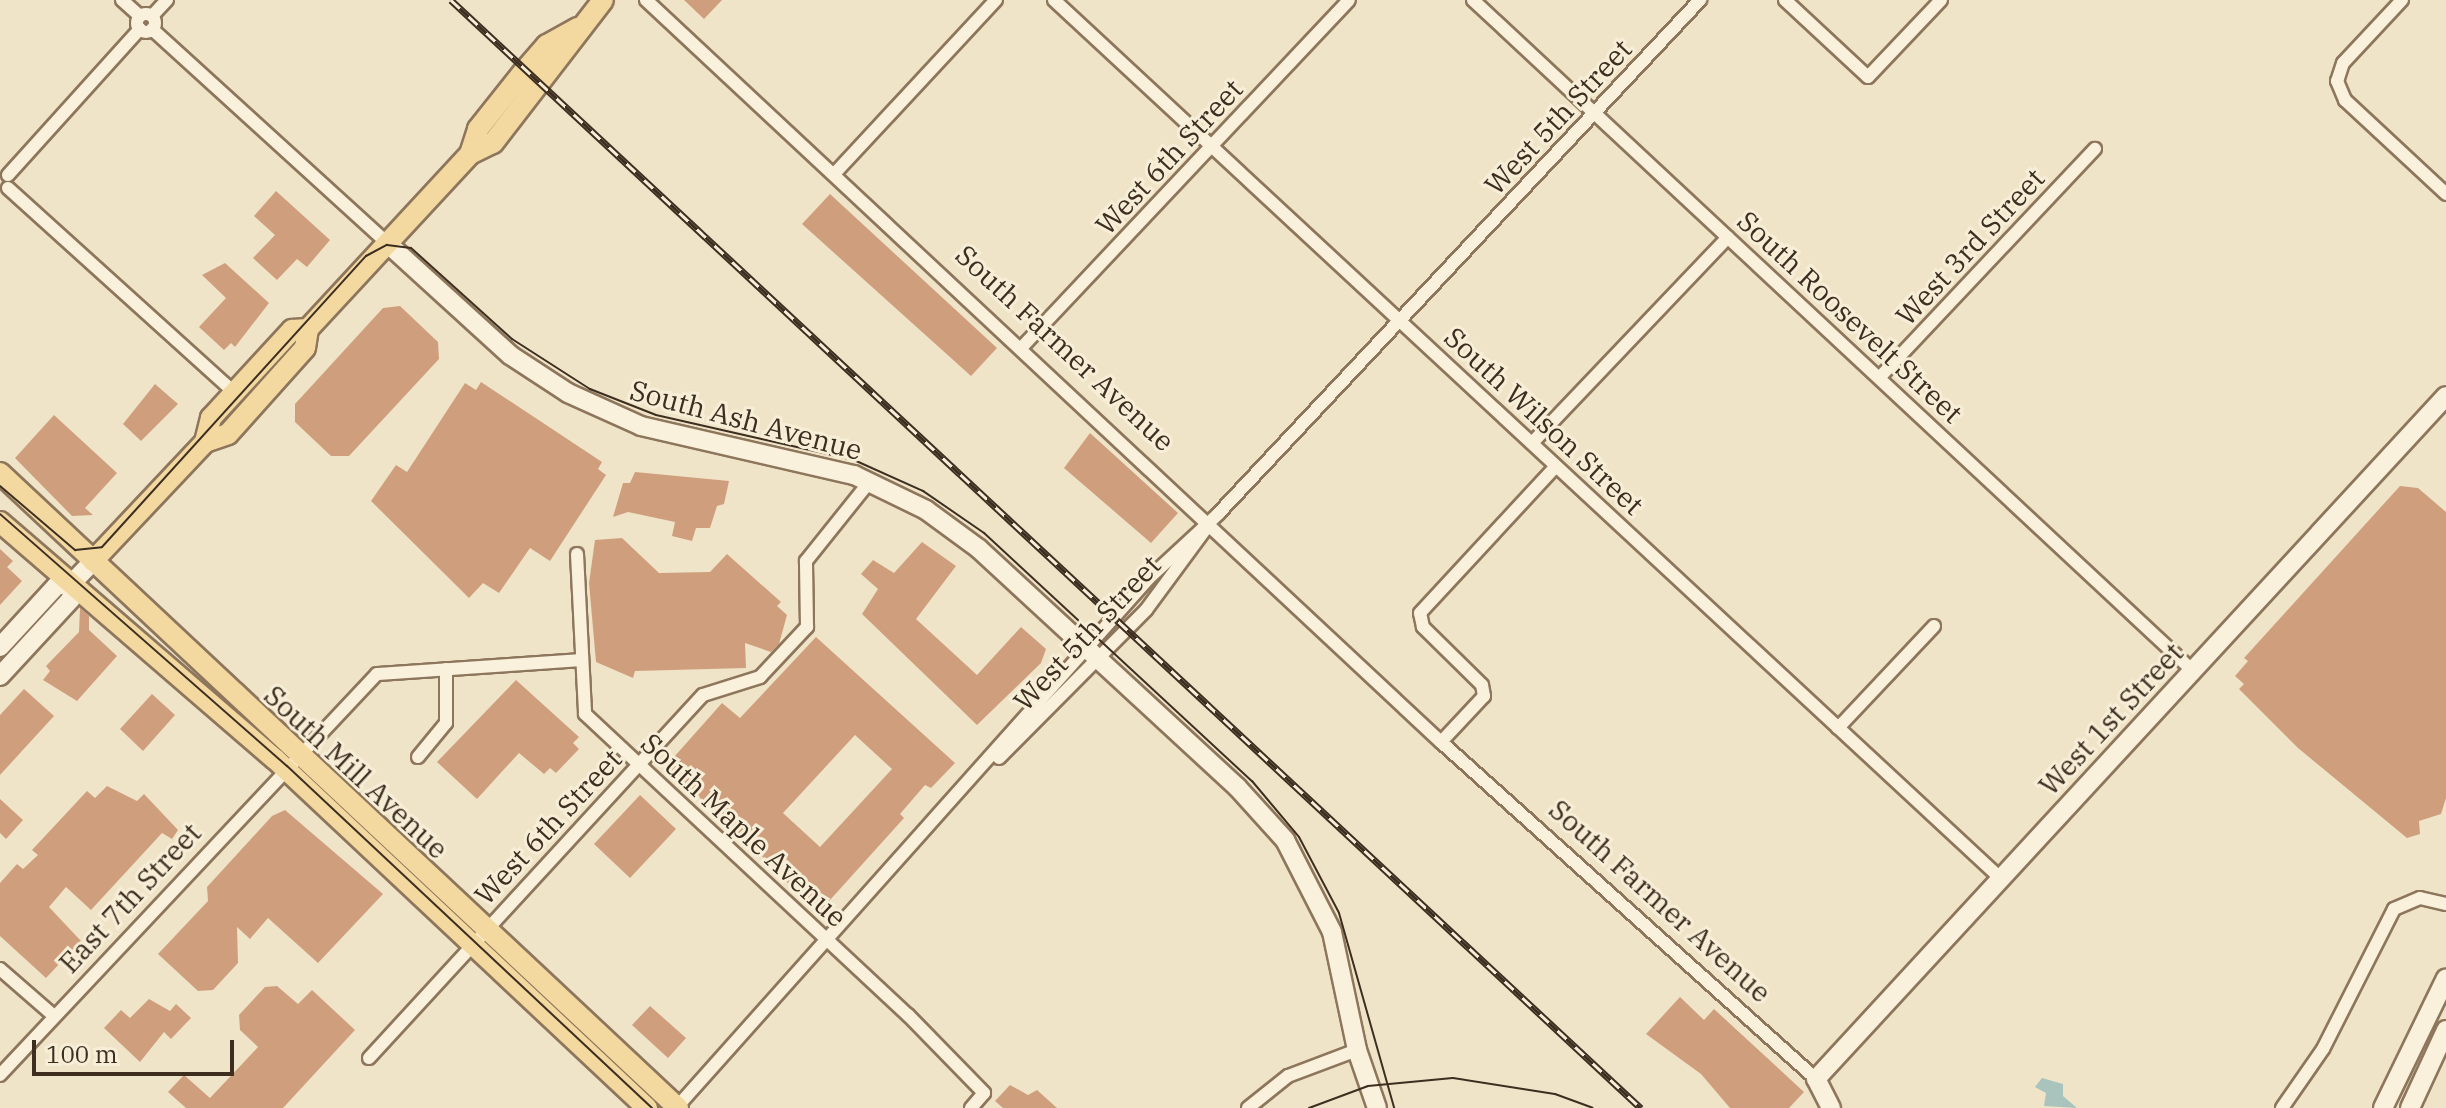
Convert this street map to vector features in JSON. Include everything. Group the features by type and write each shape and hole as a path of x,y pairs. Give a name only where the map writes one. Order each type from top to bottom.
{"main road":[{"path":"93,561 205,442 228,434 305,348 308,329 470,154 478,129 525,70 547,45 578,28 603,0"},
{"path":"205,442 211,418 292,330 308,329"},
{"name":"South Mill Avenue","path":"0,473 93,561 291,762 479,937 677,1108"},
{"name":"South Mill Avenue","path":"0,522 291,762"},
{"name":"South Mill Avenue","path":"479,937 647,1108"}],"street":[{"name":"South Ash Avenue","path":"122,0 510,355 594,406 641,426 815,463 870,481 951,525 1237,787 1285,840 1332,932 1357,1050 1377,1108"},
{"path":"167,0 4,181 235,393"},
{"name":"South Farmer Avenue","path":"646,0 1023,346 1441,742 1816,1079 1831,1108"},
{"path":"836,172 996,0"},
{"name":"South Wilson Street","path":"1054,0 2000,878"},
{"name":"West 6th Street","path":"1023,346 1349,0"},
{"name":"South Roosevelt Street","path":"1473,0 2193,671"},
{"name":"West 5th Street","path":"1092,656 1209,523 1700,0"},
{"path":"1785,0 1868,77 1941,0"},
{"path":"2402,0 2343,63 2337,81 2345,100 2446,194"},
{"name":"West 3rd Street","path":"1879,378 2095,149"},
{"path":"1532,443 1728,237"},
{"name":"West 1st Street","path":"1816,1079 2446,396"},
{"path":"1441,742 1484,696 1482,685 1423,627 1420,613 1556,466"},
{"name":"West 6th Street","path":"369,1058 703,695 760,677 807,627 806,561 870,481"},
{"name":"West 5th Street","path":"677,1108 988,765 1200,543 1209,523"},
{"name":"South Maple Avenue","path":"577,554 585,714 827,940 984,1093 971,1108"},
{"path":"0,647 56,586 73,582 93,561"},
{"path":"0,676 71,599 73,582"},
{"path":"1838,728 1934,626"},
{"name":"East 7th Street","path":"0,1075 377,674 580,660"},
{"path":"418,757 446,723 446,669"},
{"path":"2282,1108 2323,1049 2394,909 2420,898 2446,904"},
{"path":"0,969 54,1016"},
{"path":"2383,1108 2446,978"},
{"path":"2410,1108 2446,1030"},
{"path":"1248,1108 1288,1076 1357,1050"}],"water":[{"path":"2042,1078 2063,1084 2063,1096 2077,1108 2044,1106 2046,1093 2035,1087"}],"building":[{"path":"684,0 722,0 704,19"},
{"path":"276,191 330,240 307,267 297,259 277,280 253,258 275,235 254,216"},
{"path":"830,194 997,348 971,376 802,224"},
{"path":"225,263 269,303 235,347 231,343 224,350 199,327 226,298 202,275"},
{"path":"400,306 438,342 439,359 349,456 331,456 295,422 295,404 383,308"},
{"path":"481,382 602,462 598,469 606,475 550,561 530,548 499,593 483,583 469,598 371,501 396,465 407,472 465,383 476,390"},
{"path":"155,384 178,404 141,441 123,424"},
{"path":"54,415 117,473 85,508 93,515 72,516 15,458"},
{"path":"1090,433 1178,513 1151,543 1064,468"},
{"path":"635,472 729,481 724,504 717,506 710,528 696,528 692,541 672,536 675,522 628,512 613,517 623,483 630,483"},
{"path":"2400,486 2418,488 2446,512 2446,798 2441,814 2419,821 2420,834 2407,838 2298,748 2239,689 2244,684 2235,676 2248,661 2244,658"},
{"path":"622,538 659,573 710,572 727,554 781,602 777,606 787,615 779,644 771,652 745,643 746,668 635,671 633,678 596,662 589,583 595,540"},
{"path":"922,542 956,566 916,619 977,675 1021,627 1046,649 1041,663 977,725 862,614 878,589 861,574 873,560 894,573"},
{"path":"0,549 13,561 7,567 22,581 0,605"},
{"path":"80,608 89,616 89,630 117,656 77,701 43,680 50,671 46,666 79,632"},
{"path":"816,637 955,763 931,788 925,785 900,814 904,818 821,910 782,878 788,871 773,855 766,860 666,766 722,703 740,718","holes":["855,735 892,769 820,847 783,813"]},
{"path":"516,680 579,737 573,743 579,749 556,773 550,768 544,774 519,753 477,799 437,762"},
{"path":"24,689 54,716 0,775 0,715"},
{"path":"152,694 175,715 143,751 120,729"},
{"path":"107,786 137,801 144,794 178,830 172,839 162,833 91,910 66,887 49,907 81,941 46,978 0,936 0,883 17,864 23,869 38,855 32,850 87,791 95,798"},
{"path":"640,795 676,829 630,878 594,844"},
{"path":"0,799 23,820 6,839 0,833"},
{"path":"285,810 383,894 318,963 268,918 250,939 237,927 238,963 213,990 198,991 158,954 208,901 207,887 272,816"},
{"path":"277,986 298,1004 312,990 355,1030 283,1108 186,1108 168,1092 184,1075 210,1098 258,1047 240,1030 239,1015 265,987"},
{"path":"1680,997 1704,1020 1714,1009 1804,1092 1789,1108 1730,1108 1701,1074 1646,1034"},
{"path":"149,999 170,1011 176,1004 191,1018 171,1039 164,1032 140,1062 104,1028 121,1010 130,1018"},
{"path":"650,1006 686,1038 668,1058 632,1025"},
{"path":"1010,1085 1028,1095 1037,1090 1057,1108 1003,1108 995,1101"}],"tram line":[{"path":"0,486 75,550 102,547 366,256 387,245 411,248 512,339 590,389 656,415 854,460 923,491 984,533 1252,781 1299,837 1339,913 1394,1108"},
{"path":"0,514 287,766 652,1108"},
{"path":"1309,1108 1368,1086 1453,1078 1555,1094 1593,1108"}],"railway":[{"path":"451,0 1641,1108"}]}
